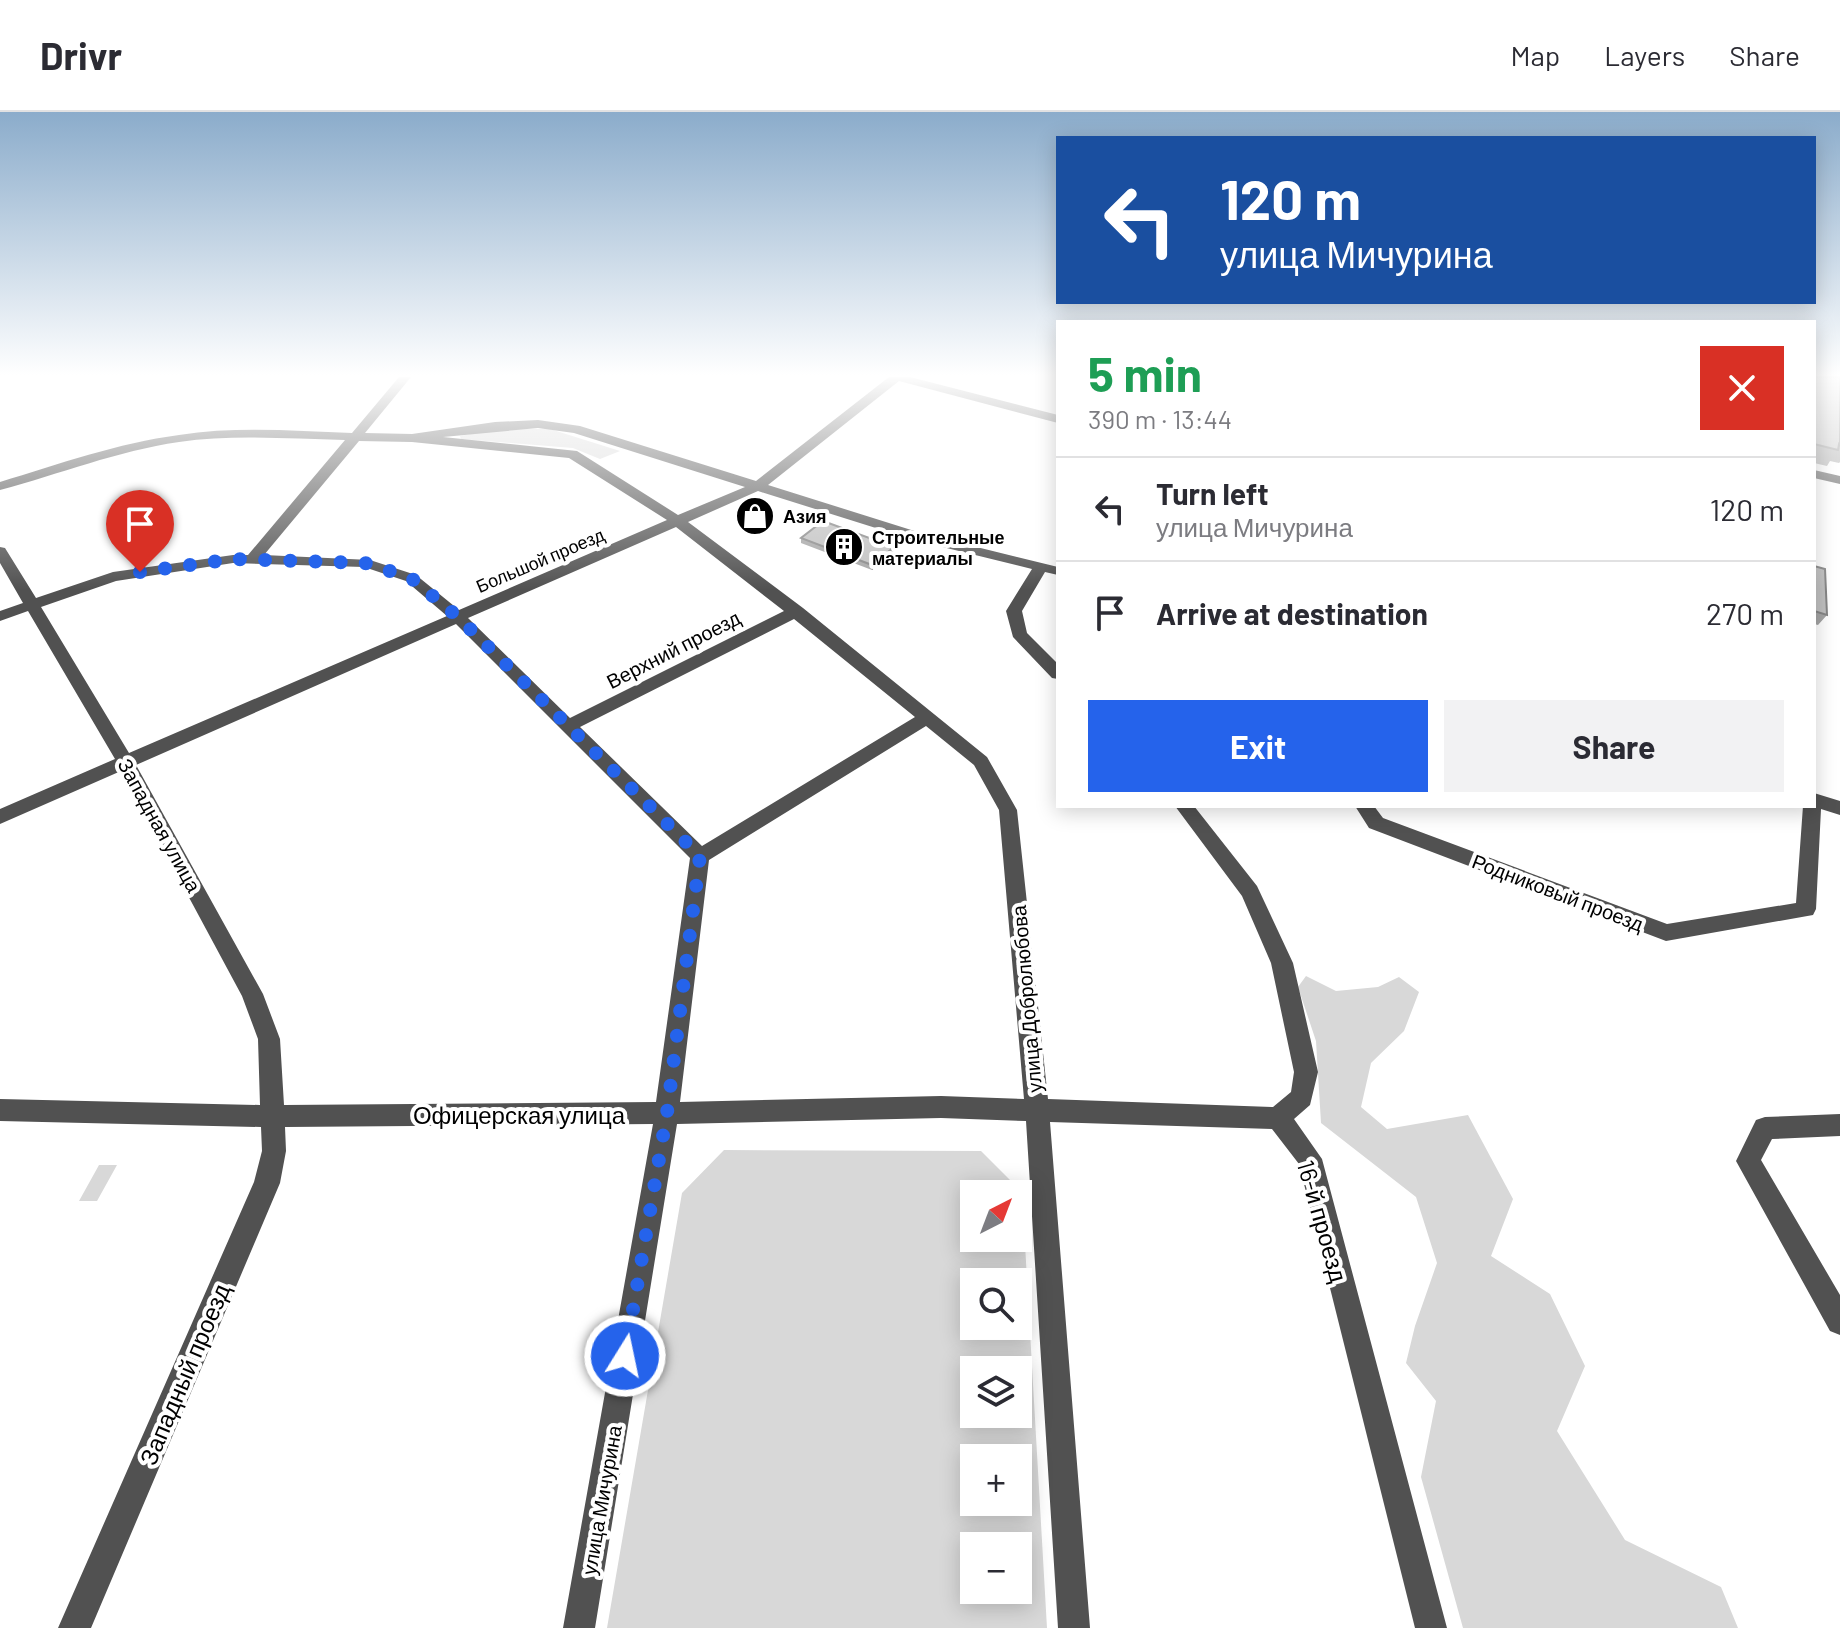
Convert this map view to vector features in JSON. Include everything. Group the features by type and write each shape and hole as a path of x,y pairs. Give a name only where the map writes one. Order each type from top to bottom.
{"street":[{"path":"0,486 129,448"},
{"path":"252,560 345,448"},
{"name":"улица Добролюбова","path":"509,448 572,454 679,522 797,611 981,761 1008,810 1037,1108 1074,1628"},
{"path":"638,448 919,537 1056,570"},
{"name":"Большой проезд","path":"0,817 760,485 807,448"},
{"path":"1816,474 1840,480"},
{"name":"Западная улица","path":"0,551 125,761 252,994 269,1039 273,1116"},
{"path":"0,616 113,577 168,567 252,560 365,563 411,578 458,617 700,856 929,717"},
{"path":"1041,566 1014,611 1019,634 1056,672"},
{"name":"Верхний проезд","path":"568,726 797,611"},
{"path":"1816,801 1840,808"},
{"path":"1186,808 1250,892 1282,963 1306,1072 1302,1097 1278,1118"},
{"name":"Родниковый проезд","path":"1365,808 1376,823 1666,933 1806,909 1812,808"},
{"name":"улица Мичурина","path":"579,1628 667,1113 700,856"},
{"name":"Офицерская улица","path":"0,1110 273,1116 941,1107 1278,1118"},
{"name":"Западный проезд","path":"74,1628 267,1183 274,1151 273,1116"},
{"name":"16-й проезд","path":"1278,1118 1310,1159 1431,1628"},
{"path":"1840,1125 1765,1128 1748,1161 1840,1321"}],"shaded area":[{"path":"570,448 610,448 620,451 600,459"},
{"path":"1306,976 1336,991 1378,987 1399,977 1419,992 1404,1031 1371,1063 1361,1107 1387,1129 1468,1115 1513,1199 1491,1256 1550,1294 1585,1366 1557,1431 1625,1540 1721,1587 1738,1628 1463,1628 1421,1477 1436,1401 1406,1363 1437,1263 1416,1197 1321,1123 1316,1041 1298,987"},
{"path":"724,1150 981,1151 1010,1180 960,1180 960,1252 1025,1252 1026,1268 960,1268 960,1340 1030,1340 1031,1356 960,1356 960,1428 1032,1428 1032,1366 1047,1628 607,1628 682,1193"},
{"path":"99,1165 117,1165 97,1201 79,1201"}],"building":[{"name":"Строительные материалы","path":"823,521 894,547 872,565 801,538"},
{"path":"1816,567 1825,569 1827,615 1816,612"}],"place":[{"name":"Азия","path":"755,516"},
{"name":"Строительные материалы","path":"844,547"}],"route":[{"path":"140,572 233,559 365,563 411,578 458,617 700,856 667,1113 625,1356"}]}
